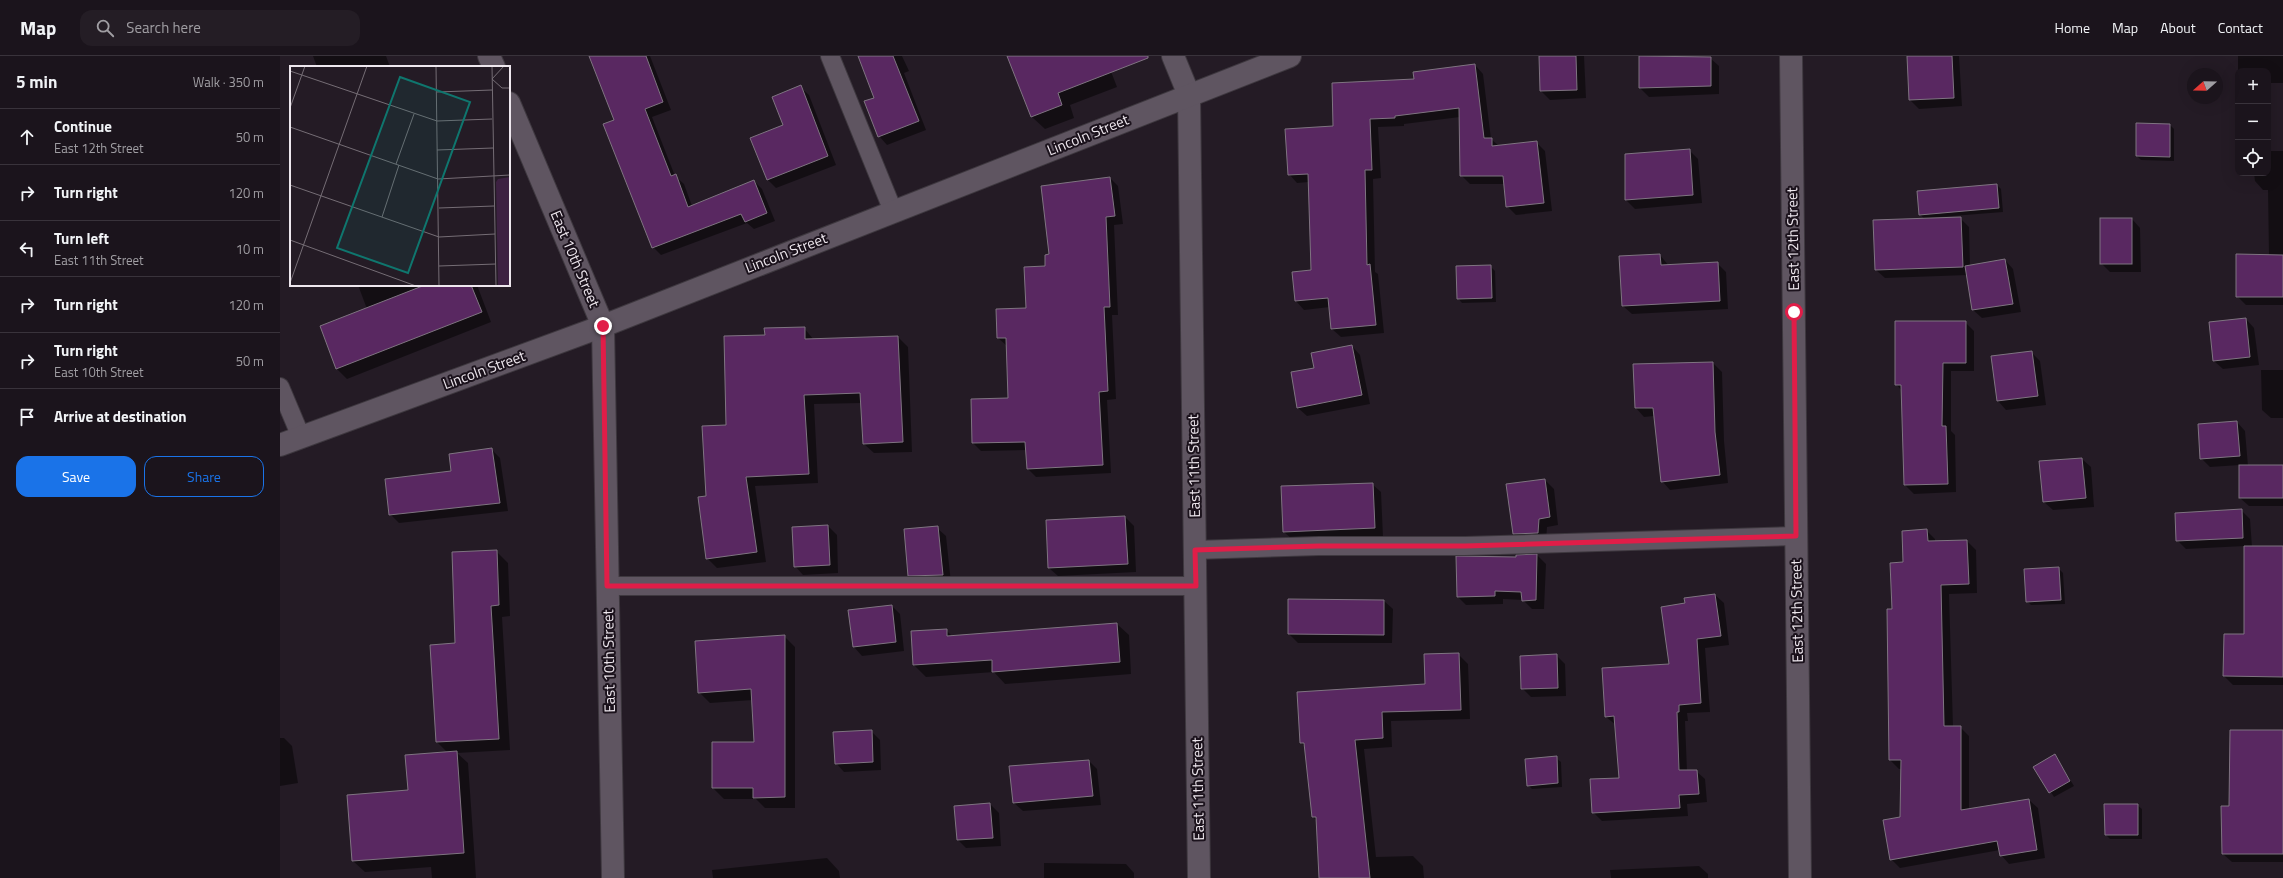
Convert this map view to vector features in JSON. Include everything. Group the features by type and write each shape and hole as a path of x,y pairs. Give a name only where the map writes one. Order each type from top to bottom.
{"street":[{"path":"489,56 494,66"},
{"name":"East 11th Street","path":"1173,56 1189,95 1200,878"},
{"name":"Lincoln Street","path":"280,445 603,326 1290,56"},
{"name":"East 12th Street","path":"1791,56 1800,878"},
{"name":"East 10th Street","path":"510,105 603,326 613,878"}],"lane":[{"path":"830,56 893,211"},
{"path":"280,387 300,437"},
{"path":"1195,550 1319,546 1465,546 1796,536"},
{"path":"607,586 1196,586"}],"building":[{"path":"589,56 646,56 663,102 645,109 671,176 676,174 688,207 754,180 767,213 745,222 741,214 652,248 603,124 614,120"},
{"path":"858,56 893,56 919,121 878,137 864,101 874,98"},
{"path":"1007,56 1148,56 1148,58 1058,93 1062,105 1031,117"},
{"path":"1539,56 1576,56 1577,90 1540,91"},
{"path":"1639,56 1711,57 1711,86 1639,88"},
{"path":"1907,56 1952,56 1954,98 1909,100"},
{"path":"1475,64 1484,138 1492,138 1492,146 1537,141 1544,203 1506,207 1503,176 1460,176 1459,108 1395,116 1395,118 1370,119 1372,170 1365,170 1367,265 1370,264 1376,325 1331,329 1328,298 1295,301 1292,272 1311,270 1308,174 1288,175 1285,129 1333,126 1332,83 1414,79 1413,72"},
{"path":"801,85 828,156 767,180 750,138 783,125 772,97"},
{"path":"2136,123 2170,124 2170,157 2136,156"},
{"path":"1690,149 1693,195 1625,200 1625,154"},
{"path":"1110,177 1115,216 1106,217 1110,307 1104,307 1108,391 1099,392 1103,465 1027,469 1025,442 972,443 971,399 1008,398 1006,338 997,338 996,309 1026,308 1024,267 1045,266 1045,255 1049,254 1041,186"},
{"path":"1997,184 1999,208 1919,215 1917,191"},
{"path":"1961,217 1963,267 1875,270 1873,220"},
{"path":"2100,218 2132,218 2132,264 2100,264"},
{"path":"1660,254 1661,265 1718,262 1720,301 1622,306 1619,256"},
{"path":"2236,254 2283,255 2283,297 2236,297"},
{"path":"2005,259 2013,304 1972,310 1965,266"},
{"path":"1491,265 1492,298 1457,299 1456,266"},
{"path":"422,286 471,286 482,312 336,369 320,326"},
{"path":"2246,318 2250,357 2213,361 2209,322"},
{"path":"1895,321 1966,321 1966,363 1943,363 1942,426 1946,426 1948,484 1904,485 1901,385 1895,385"},
{"path":"805,327 805,339 898,336 903,442 863,444 860,393 804,395 809,474 746,477 757,552 706,559 698,497 706,496 702,426 726,425 724,336 765,335 764,328"},
{"path":"1352,345 1362,395 1297,408 1291,372 1314,368 1311,353"},
{"path":"2032,351 2038,396 1997,401 1991,356"},
{"path":"1713,362 1715,432 1720,475 1661,482 1653,408 1635,408 1633,364"},
{"path":"2237,421 2240,456 2200,459 2198,424"},
{"path":"492,448 500,503 389,515 385,479 451,471 449,454"},
{"path":"2082,458 2086,498 2043,502 2039,461"},
{"path":"2239,465 2283,465 2283,498 2239,498"},
{"path":"1545,479 1550,517 1539,519 1538,533 1513,534 1506,484"},
{"path":"1373,483 1375,528 1283,532 1281,486"},
{"path":"2242,509 2243,538 2176,541 2175,513"},
{"path":"1125,516 1128,564 1048,568 1046,520"},
{"path":"828,525 830,565 794,567 792,527"},
{"path":"938,526 943,575 908,576 904,529"},
{"path":"1927,529 1928,541 1967,540 1969,584 1941,585 1944,726 1961,726 1961,810 2029,799 2037,850 2000,856 1997,841 1890,860 1883,820 1900,817 1901,760 1889,760 1887,609 1892,609 1890,563 1903,562 1902,531"},
{"path":"2244,546 2283,546 2283,677 2223,676 2224,634 2244,634"},
{"path":"497,550 499,605 491,606 499,739 436,742 430,645 455,643 452,552"},
{"path":"1537,554 1536,600 1522,601 1521,592 1495,591 1495,596 1457,597 1456,556 1516,557 1516,555"},
{"path":"2059,567 2061,600 2026,602 2024,569"},
{"path":"1715,594 1721,636 1697,639 1701,703 1679,705 1679,712 1677,712 1679,770 1697,770 1699,794 1679,795 1680,808 1592,813 1590,779 1619,778 1614,716 1605,717 1602,668 1669,664 1661,607 1685,603 1684,598"},
{"path":"1288,599 1384,600 1384,635 1288,634"},
{"path":"892,605 896,642 853,647 848,610"},
{"path":"1117,623 1120,662 992,672 992,660 913,665 911,631 947,629 947,636"},
{"path":"785,635 785,797 753,798 753,788 712,788 712,742 754,742 751,689 698,693 695,641"},
{"path":"1459,653 1461,710 1382,712 1383,738 1355,740 1370,878 1319,878 1316,817 1312,817 1304,743 1300,743 1297,692 1425,684 1424,654"},
{"path":"1557,654 1558,688 1521,689 1520,656"},
{"path":"872,730 873,762 835,764 833,732"},
{"path":"2230,730 2283,730 2283,854 2222,854 2221,806 2229,806"},
{"path":"457,751 464,853 352,861 347,795 408,790 405,755"},
{"path":"2055,754 2070,781 2049,793 2033,767"},
{"path":"1557,756 1558,783 1527,786 1525,759"},
{"path":"1089,760 1093,796 1013,803 1009,766"},
{"path":"990,803 993,838 957,840 954,806"},
{"path":"2104,804 2138,804 2138,835 2105,835"}],"route":[{"path":"603,326 607,586 950,588 1196,586 1195,550 1319,546 1465,546 1796,536 1794,312"}]}
